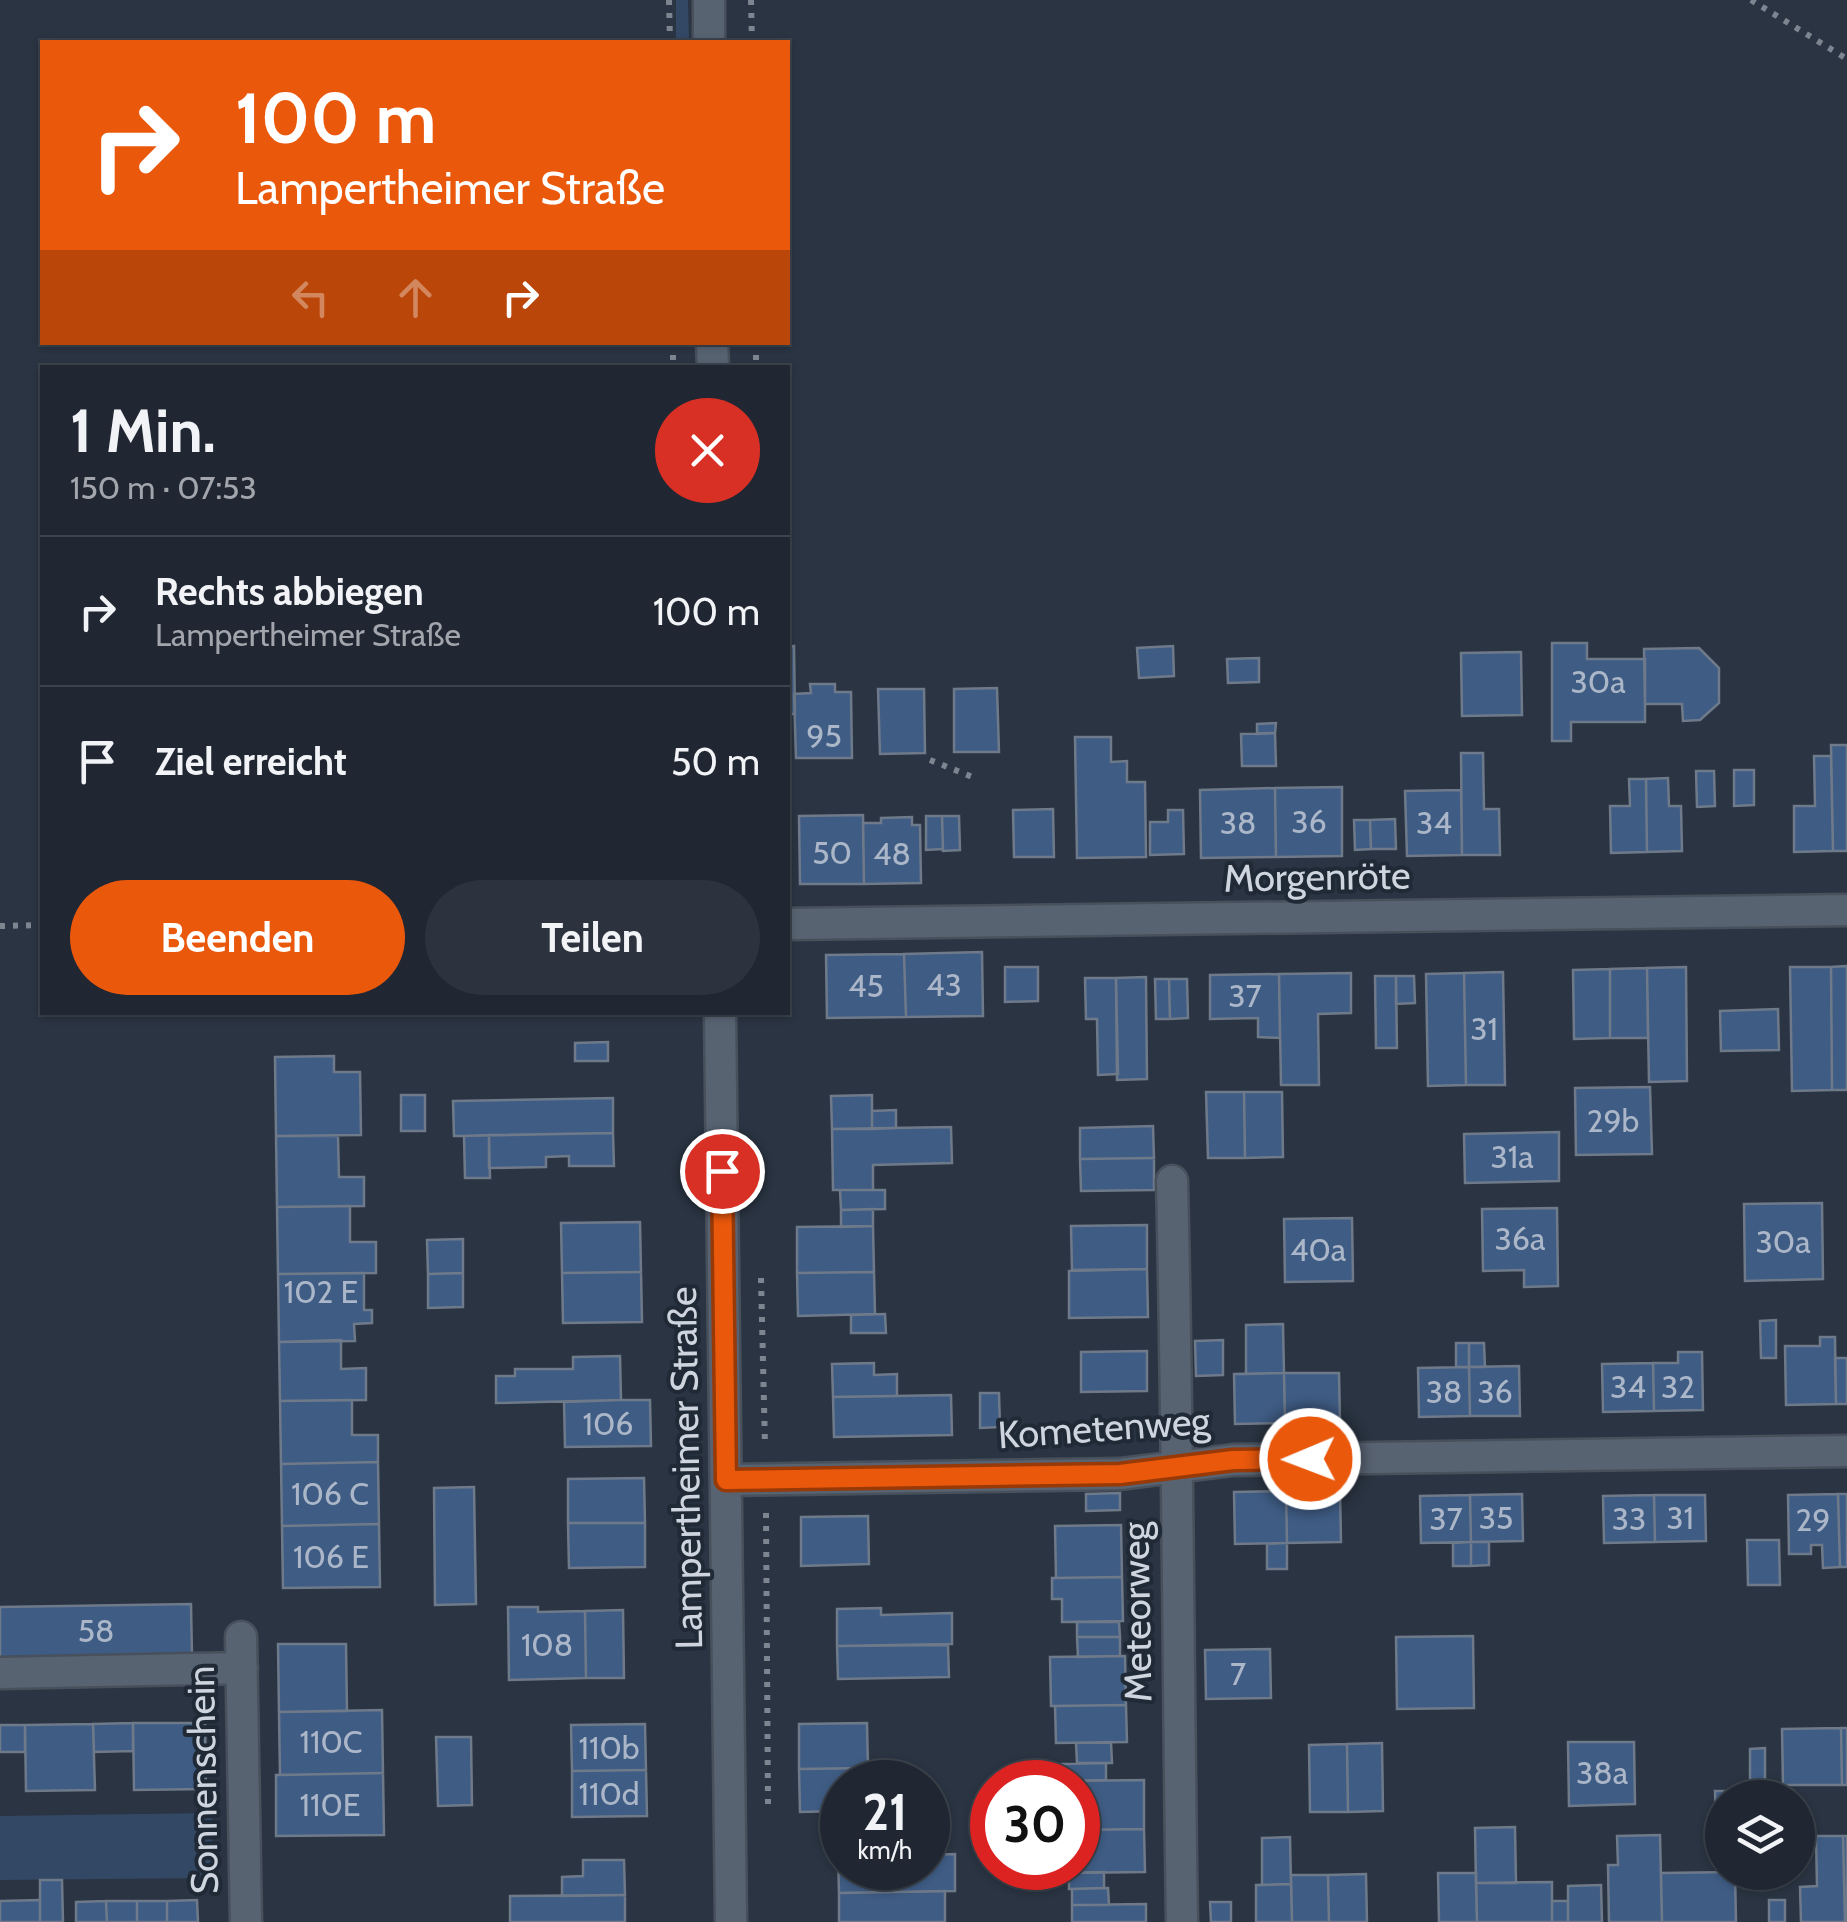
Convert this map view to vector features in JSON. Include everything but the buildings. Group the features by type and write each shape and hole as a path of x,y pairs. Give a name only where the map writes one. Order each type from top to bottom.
{"street":[{"path":"709,0 709,40"},
{"name":"Morgenröte","path":"790,924 1847,910"},
{"name":"Lampertheimer Straße","path":"720,1015 731,1922"},
{"name":"Meteorweg","path":"1172,1181 1182,1922"},
{"name":"Kometenweg","path":"726,1480 1120,1474 1233,1460 1847,1452"},
{"name":"Sonnenschein","path":"241,1637 246,1922"},
{"path":"0,1673 242,1668"}],"path":[{"path":"670,0 670,40"},
{"path":"751,0 752,40"},
{"path":"1751,0 1847,59"},
{"path":"930,760 975,778"},
{"path":"0,926 40,925"}],"shaded area":[{"path":"676,0 688,0 689,40 676,40"},
{"path":"212,1813 213,1878 0,1880 0,1816"}],"route":[{"path":"722,1171 726,1480 1120,1474 1233,1460 1310,1459"}]}
